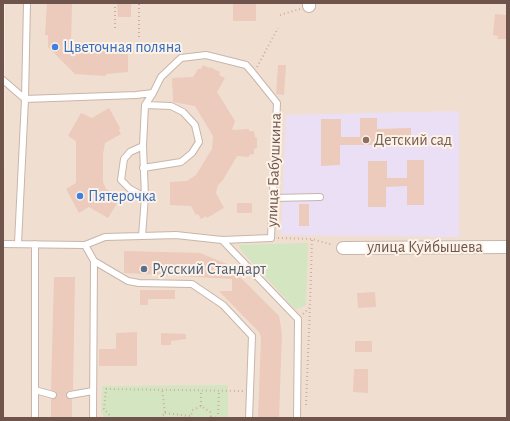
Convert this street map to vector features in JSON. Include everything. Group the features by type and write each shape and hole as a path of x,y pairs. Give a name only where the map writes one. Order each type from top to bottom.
{"street":[{"name":"улица Куйбышева","path":"344,248 507,247"}],"lane":[{"path":"18,243 25,99 27,3"},
{"name":"улица Бабушкина","path":"153,93 161,77 181,58 206,55 246,65 254,73 277,103 271,238"},
{"path":"3,80 25,99 136,95 153,93"},
{"path":"142,236 145,197 143,146 145,105 153,93"},
{"path":"143,168 180,162 192,153 199,142 195,125 183,112 171,106 145,105"},
{"path":"143,146 130,152 124,159 121,180 130,189 145,197"},
{"path":"273,198 320,197"},
{"path":"3,244 85,245 105,238 176,235 222,240 271,238"},
{"path":"222,240 298,319 296,418"},
{"path":"34,418 35,244"},
{"path":"85,245 94,260 128,281 139,283 192,284 223,305 252,336 249,418"},
{"path":"93,418 94,260"},
{"path":"35,390 53,395"},
{"path":"70,395 94,391"}],"path":[{"path":"114,3 115,28"},
{"path":"139,3 139,37"},
{"path":"280,15 309,5"},
{"path":"254,73 278,28"},
{"path":"271,238 312,239 344,248"},
{"path":"306,410 312,239"},
{"path":"298,319 310,307"},
{"path":"111,418 104,409 106,389 251,391"},
{"path":"162,389 165,413"},
{"path":"201,390 201,406"},
{"path":"165,413 190,417 192,410 201,406 206,408 211,418 218,418 219,390"},
{"path":"160,418 165,413"}],"shaded area":[{"path":"5,3 507,3 507,418 3,418"},
{"path":"459,111 459,237 281,235 286,115"}],"green space":[{"path":"308,243 306,305 296,310 240,249 239,245"},
{"path":"228,385 228,418 106,418 101,413 102,386"}],"building":[{"path":"47,3 72,3 71,43 78,50 119,50 119,53 128,53 128,72 106,74 106,76 75,74 48,47 48,35 45,35"},
{"path":"117,3 131,3 131,17 118,17"},
{"path":"233,3 256,3 256,21 233,21"},
{"path":"495,14 507,15 507,39 497,39 498,36 493,35"},
{"path":"203,65 220,72 219,75 225,78 217,92 235,121 232,130 249,129 249,131 254,131 255,137 257,138 257,148 254,149 254,154 249,155 249,157 237,156 223,180 218,185 216,193 224,208 207,218 206,216 201,219 198,214 196,215 191,206 170,205 170,182 187,181 196,175 212,149 213,136 195,106 173,102 172,78 193,77 198,69 201,69"},
{"path":"278,65 286,65 284,95 276,94"},
{"path":"109,108 120,128 119,130 121,134 105,143 103,154 103,182 106,189 115,194 118,192 119,200 108,218 89,207 79,213 66,189 76,183 76,141 68,136 81,113 92,118"},
{"name":"Детский сад","path":"360,118 377,118 377,129 411,128 411,145 340,145 340,165 321,166 321,119 341,119 341,137 360,137"},
{"path":"407,160 424,160 424,205 407,205 407,186 386,187 386,207 368,207 368,161 387,161 387,178 407,178"},
{"path":"237,203 252,203 252,213 237,213"},
{"path":"299,204 309,204 309,226 299,226"},
{"path":"124,251 200,253 227,264 279,316 282,333 279,418 258,418 261,337 259,332 219,291 232,291 232,279 124,273"},
{"path":"54,277 75,277 73,390 67,391 66,395 68,399 72,399 72,418 51,418 51,399 54,399 57,396 56,392 51,390"},
{"path":"140,290 175,290 175,299 148,299 148,305 140,305"},
{"path":"375,292 376,307 358,308 357,293"},
{"path":"137,332 137,366 99,366 99,349 116,349 116,333"},
{"path":"161,333 186,334 186,339 171,341 171,345 161,345"},
{"path":"355,341 372,341 372,352 355,352"},
{"path":"354,369 368,369 368,393 353,392"}],"place":[{"name":"Цветочная поляна","path":"55,47"},
{"name":"Детский сад","path":"366,140"},
{"name":"Пятерочка","path":"80,196"},
{"name":"Русский Стандарт","path":"144,269"}]}
